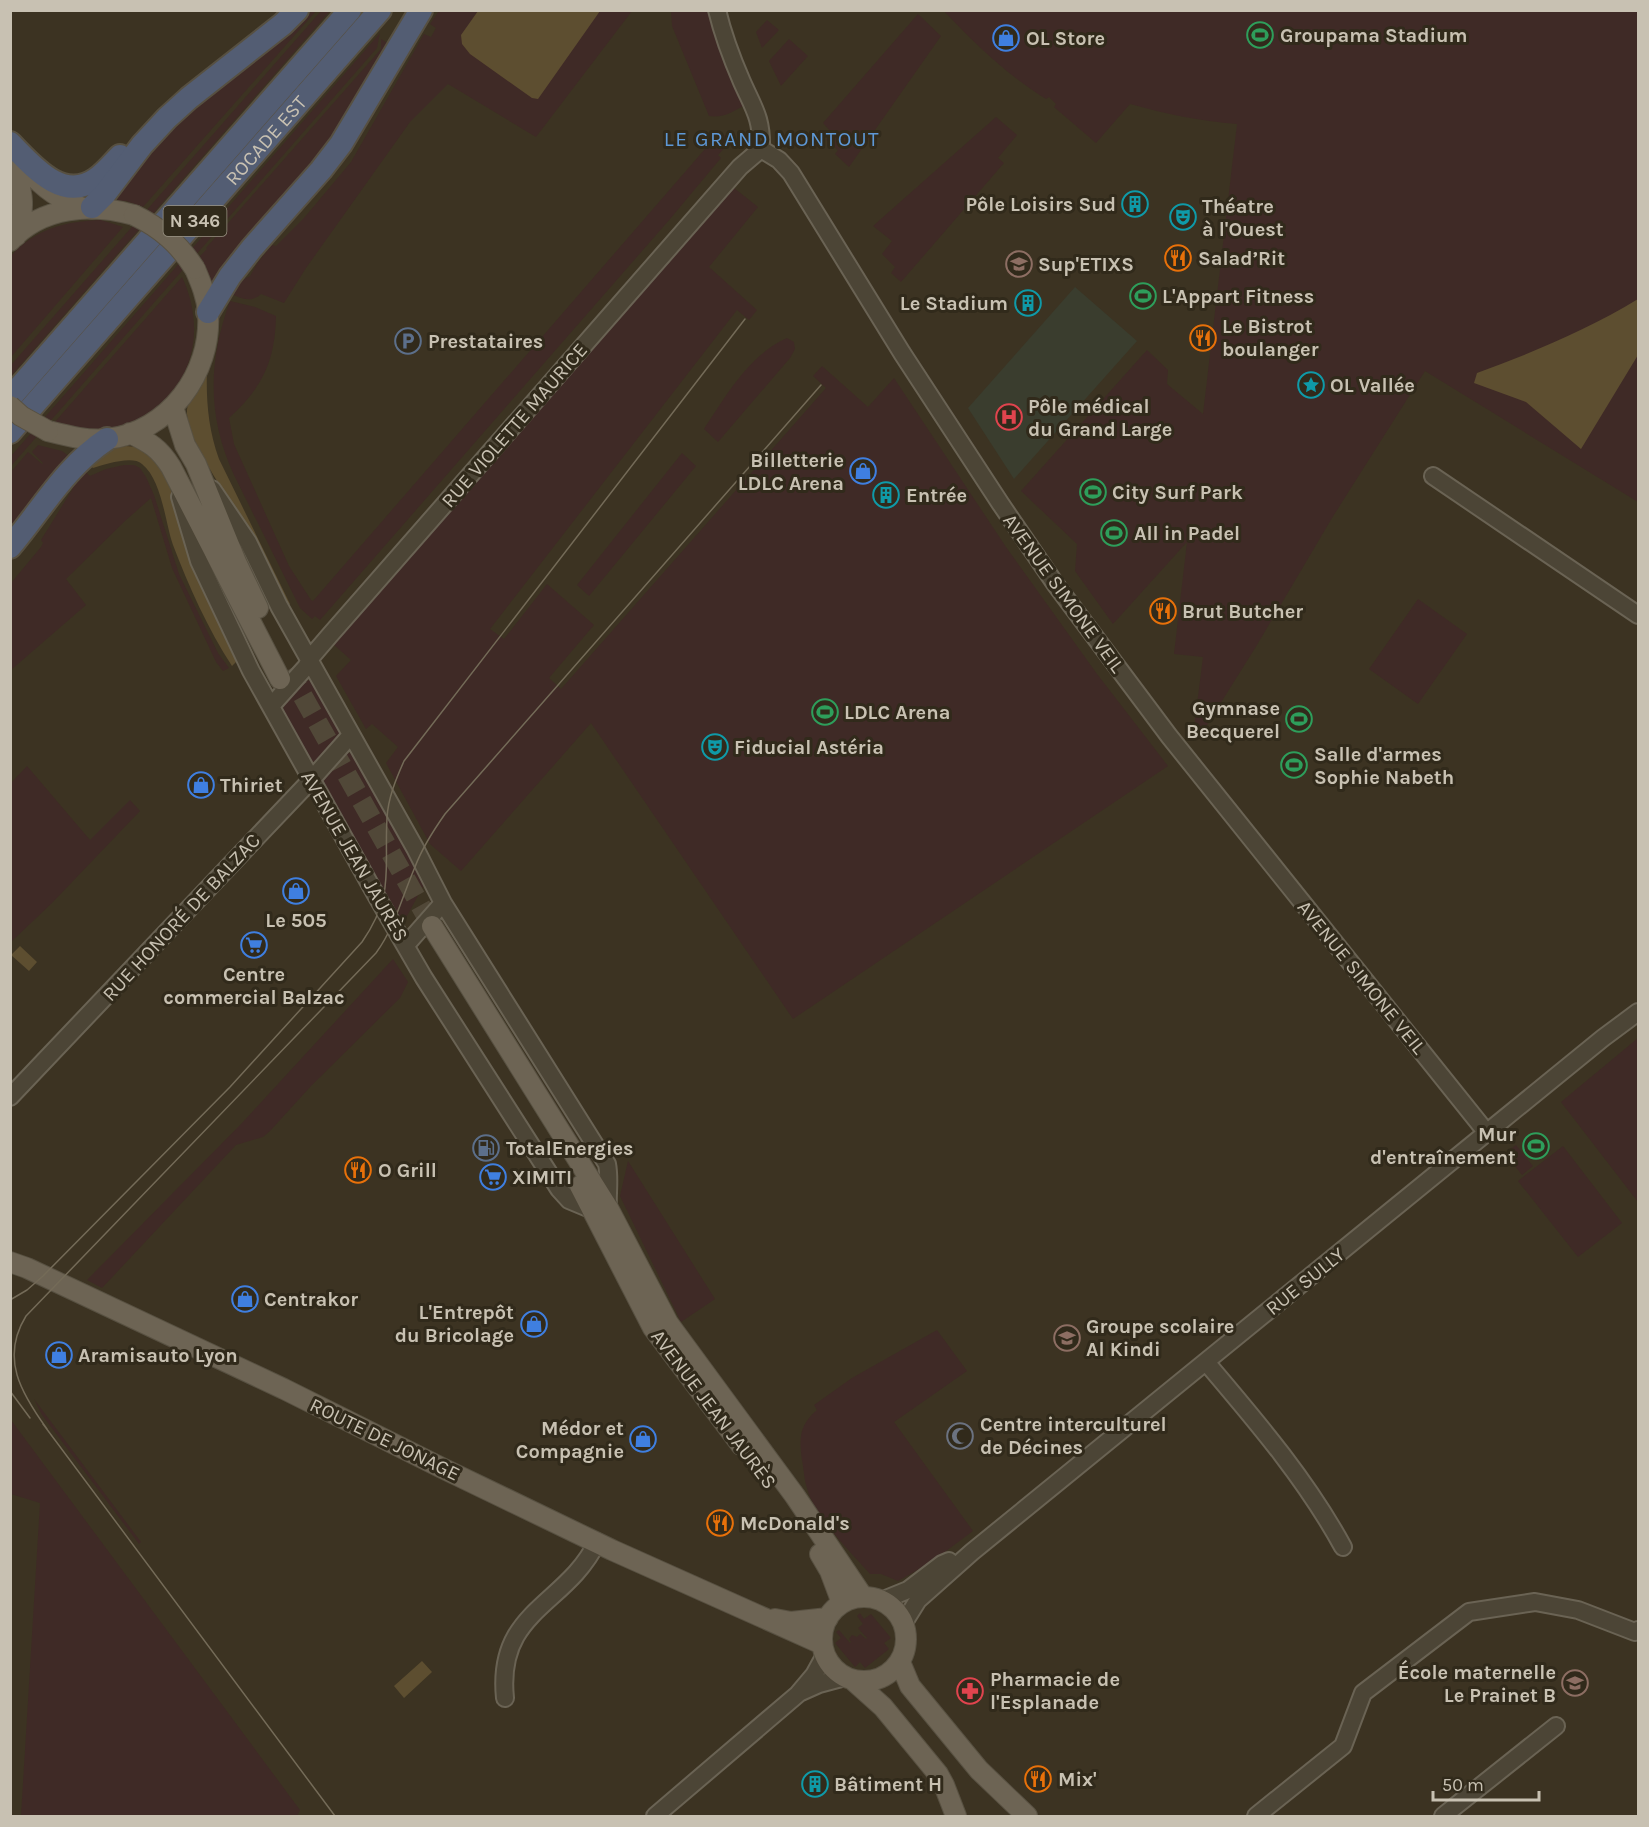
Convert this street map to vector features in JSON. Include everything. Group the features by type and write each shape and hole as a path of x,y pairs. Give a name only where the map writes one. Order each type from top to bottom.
{"highway":[{"path":"87,207 104,195 142,145 167,118 189,98 284,24 297,10"},
{"name":"ROCADE EST","path":"10,398 350,10"},
{"name":"ROCADE EST","path":"10,432 380,10"},
{"path":"208,312 230,276 252,248 341,144 421,10"},
{"path":"10,145 44,177 58,184 73,186 86,184 104,173 141,134 167,118"},
{"path":"10,547 72,466 107,439"}],"main road":[{"path":"10,145 23,165 46,190 66,202 87,207 113,209 134,215 163,232 175,243 195,269 208,312 207,338 201,364 190,387 173,407 153,423 130,433 107,439 77,439 48,431 21,416 10,406"},
{"path":"10,159 23,194 21,222 13,238"},
{"path":"13,238 36,222 58,212 87,207"},
{"name":"AVENUE JEAN JAURÈS","path":"130,433 153,445 164,455 284,674 185,445 173,407"},
{"name":"AVENUE JEAN JAURÈS","path":"428,931 601,1209 668,1323 872,1599"},
{"name":"AVENUE JEAN JAURÈS","path":"601,1209 653,1328 809,1536 830,1571 842,1603"},
{"name":"ROUTE DE JONAGE","path":"10,1262 284,1389 597,1542 761,1616 824,1650"},
{"path":"849,1679 876,1680 885,1676 900,1662 906,1643 903,1624 898,1614 872,1599 842,1603 828,1618 823,1631 824,1650 830,1664 883,1707 938,1774 956,1816"},
{"name":"ROUTE DE JONAGE","path":"761,1616 791,1622 828,1618"},
{"path":"900,1662 910,1686 958,1745 979,1770 1027,1816"}],"street":[{"path":"717,10 726,40 757,111 762,129 761,149"},
{"name":"RUE VIOLETTE MAURICE","path":"271,706 330,635 740,167 761,149"},
{"name":"AVENUE SIMONE VEIL","path":"761,149 779,160 791,173 902,354 1000,503 1076,611 1168,735 1487,1133"},
{"name":"AVENUE JEAN JAURÈS","path":"171,467 199,561 251,671 377,897 442,1006 559,1189 569,1200 601,1209 607,1191 609,1175 607,1164 443,903 419,856 309,662 248,542 195,464"},
{"path":"1433,476 1638,615"},
{"name":"RUE HONORÉ DE BALZAC","path":"10,1097 351,735"},
{"path":"406,945 443,903"},
{"name":"RUE SULLY","path":"903,1624 918,1600 972,1551 1595,1044 1638,1012"},
{"path":"1206,1362 1271,1438 1320,1507 1343,1546"},
{"path":"505,1698 502,1676 508,1650 522,1624 588,1561 597,1542"},
{"name":"RUE SULLY","path":"872,1599 908,1590 942,1564 972,1551"},
{"path":"1256,1816 1343,1746 1364,1693 1469,1612 1534,1602 1578,1610 1635,1632 1638,1630"},
{"path":"655,1816 798,1694 814,1675 824,1650"},
{"path":"798,1694 819,1684 849,1679"},
{"path":"1443,1816 1556,1726"}],"shaded area":[{"path":"308,11 316,11 143,207 119,201 115,197 171,130"},
{"path":"321,11 330,11 11,376 11,365"},
{"path":"439,11 632,11 536,137 448,84 410,122 306,268 284,303 261,294 246,299 230,293 239,282 250,276 272,245 276,246 304,218 351,162 424,34 431,37 436,28 430,24"},
{"path":"478,11 600,11 538,99 532,98 470,54 462,44 461,35"},
{"path":"671,11 709,11 718,43 745,105 724,115 709,116 672,26"},
{"name":"OL Vallée","path":"944,11 1638,11 1638,502 1425,371 1332,518 1200,736 1194,728 1203,657 1174,654 1187,542 1113,624 1075,571 1077,544 1021,491 1147,350 1168,370 1167,384 1203,414 1237,124 1183,117 1130,104 1096,143 1054,107 1056,104 1049,97 1046,99 1031,89 992,58"},
{"path":"918,14 941,36 849,167 835,154 838,150 826,140 832,133 823,123"},
{"path":"767,20 779,30 762,48 756,32"},
{"path":"380,33 377,48 11,466 11,456"},
{"path":"381,39 389,44 341,133 213,284 200,256 381,49"},
{"path":"789,39 808,56 781,86 769,61"},
{"path":"996,117 1017,135 998,158 1004,163 901,282 891,273 895,267 882,254 892,241 873,226"},
{"path":"718,134 735,137 718,155 721,158 670,219 320,620 315,616 312,619 300,608 234,475 219,432 215,410 214,367 230,301 255,307 276,316 273,347 264,373 250,396 229,418 234,444 289,566 313,601"},
{"name":"LDLC Arena","path":"734,188 758,207 709,267 757,310 749,320 737,310 490,629 504,639 547,584 594,625 549,678 561,689 826,388 813,376 822,366 868,407 894,378 1006,547 1097,674 1168,766 793,1019 591,723 461,871 430,844 386,763 398,747 372,724 366,729 336,676 351,660 333,644"},
{"path":"101,220 123,227 11,357 11,256 30,239 52,228 76,222"},
{"path":"182,277 191,303 194,329 191,354 182,377 169,397 150,413 127,425 99,432 83,431 54,423"},
{"path":"1075,287 1137,341 1014,479 968,408"},
{"path":"1638,299 1638,355 1581,449 1526,402 1474,383 1477,373 1560,340"},
{"path":"787,338 794,342 795,349 790,358 718,442 704,429 721,403 739,378 761,355 773,345"},
{"path":"207,368 208,414 219,459 290,604 285,607 192,434 187,408"},
{"path":"38,445 62,451 70,457 58,466 11,529 11,472 28,452 43,463 32,452"},
{"path":"126,446 147,451 167,477 184,534 238,656 232,666 207,623 186,576 173,545 162,502 149,471 142,464 132,460 118,461 93,468 87,463 112,448"},
{"path":"682,453 696,466 589,596 577,585"},
{"path":"124,465 134,465 140,468 146,477 179,574 218,653 229,668 223,671 216,662 172,568 151,498 66,579 86,605 11,670 11,583 41,547 43,543 41,540 72,490 74,481 83,470 90,476"},
{"path":"1418,599 1467,634 1418,704 1369,669"},
{"path":"311,680 317,683 339,727 335,742 315,762 309,761 282,715 285,704 296,688"},
{"path":"353,753 426,881 401,927 321,783 322,778 342,755"},
{"path":"27,766 90,840 130,800 140,811 52,903 11,942 11,783"},
{"path":"20,946 37,962 29,971 11,955"},
{"path":"393,959 408,982 400,998 311,1086 270,1131 263,1137 236,1145 102,1288 87,1280 243,1122"},
{"path":"1638,1038 1638,1202 1561,1102"},
{"name":"Mur d'entraînement","path":"1535,1130 1551,1150 1538,1161 1522,1141"},
{"path":"1516,1145 1533,1166 1522,1175 1505,1153"},
{"path":"1563,1146 1622,1223 1578,1257 1518,1181"},
{"path":"628,1161 715,1299 681,1322 620,1196"},
{"path":"937,1330 967,1371 894,1422 973,1531 930,1563 898,1581 881,1574 870,1574 817,1511 805,1481 801,1439 807,1421 817,1410 814,1405 852,1378"},
{"path":"34,1399 141,1542 139,1544 42,1415"},
{"path":"11,1420 300,1810 297,1816 21,1816 40,1503 11,1494"},
{"path":"860,1613 864,1619 871,1614 891,1638 884,1643 889,1649 865,1668 860,1662 855,1667 835,1643 841,1638 836,1632 839,1630 850,1643 849,1639 852,1635 857,1637 860,1634 867,1638 858,1628 863,1624 857,1616"},
{"path":"422,1661 432,1672 404,1698 394,1686"}],"tunnel":[{"path":"288,670 432,926"}],"tram line":[{"path":"10,1300 27,1290 43,1276 230,1087 362,942 384,896 389,803 404,761 745,319"},
{"path":"47,1429 22,1388 14,1361 18,1331 26,1316 376,953 393,922 421,853 445,814 821,385"},
{"path":"10,1391 30,1418"},
{"path":"43,1424 335,1816"}],"place":[{"name":"Groupama Stadium","path":"1260,35"},
{"name":"OL Store","path":"1006,38"},
{"name":"Pôle Loisirs Sud","path":"1135,204"},
{"name":"Théatre à l'Ouest","path":"1183,217"},
{"name":"Salad’Rit","path":"1178,258"},
{"name":"Sup'ETIXS","path":"1019,264"},
{"name":"L'Appart Fitness","path":"1143,296"},
{"name":"Le Stadium","path":"1028,303"},
{"name":"Le Bistrot boulanger","path":"1203,338"},
{"name":"Prestataires","path":"408,341"},
{"name":"OL Vallée","path":"1311,385"},
{"name":"Pôle médical du Grand Large","path":"1009,417"},
{"name":"Billetterie LDLC Arena","path":"863,471"},
{"name":"City Surf Park","path":"1093,492"},
{"name":"Entrée","path":"886,495"},
{"name":"All in Padel","path":"1114,533"},
{"name":"Brut Butcher","path":"1163,611"},
{"name":"LDLC Arena","path":"825,712"},
{"name":"Gymnase Becquerel","path":"1299,719"},
{"name":"Fiducial Astéria","path":"715,747"},
{"name":"Salle d'armes Sophie Nabeth","path":"1294,765"},
{"name":"Thiriet","path":"201,785"},
{"name":"Le 505","path":"296,891"},
{"name":"Centre commercial Balzac","path":"254,945"},
{"name":"Mur d'entraînement","path":"1536,1146"},
{"name":"TotalEnergies","path":"486,1148"},
{"name":"O Grill","path":"358,1170"},
{"name":"XIMITI","path":"493,1177"},
{"name":"Centrakor","path":"245,1299"},
{"name":"L'Entrepôt du Bricolage","path":"534,1324"},
{"name":"Groupe scolaire Al Kindi","path":"1067,1338"},
{"name":"Aramisauto Lyon","path":"59,1355"},
{"name":"Centre interculturel de Décines","path":"960,1436"},
{"name":"Médor et Compagnie","path":"643,1439"},
{"name":"McDonald's","path":"720,1523"},
{"name":"École maternelle Le Prainet B","path":"1575,1683"},
{"name":"Pharmacie de l'Esplanade","path":"970,1691"},
{"name":"Mix'","path":"1038,1779"},
{"name":"Bâtiment H","path":"815,1784"}],"district":[{"name":"LE GRAND MONTOUT","path":"772,139"}]}
